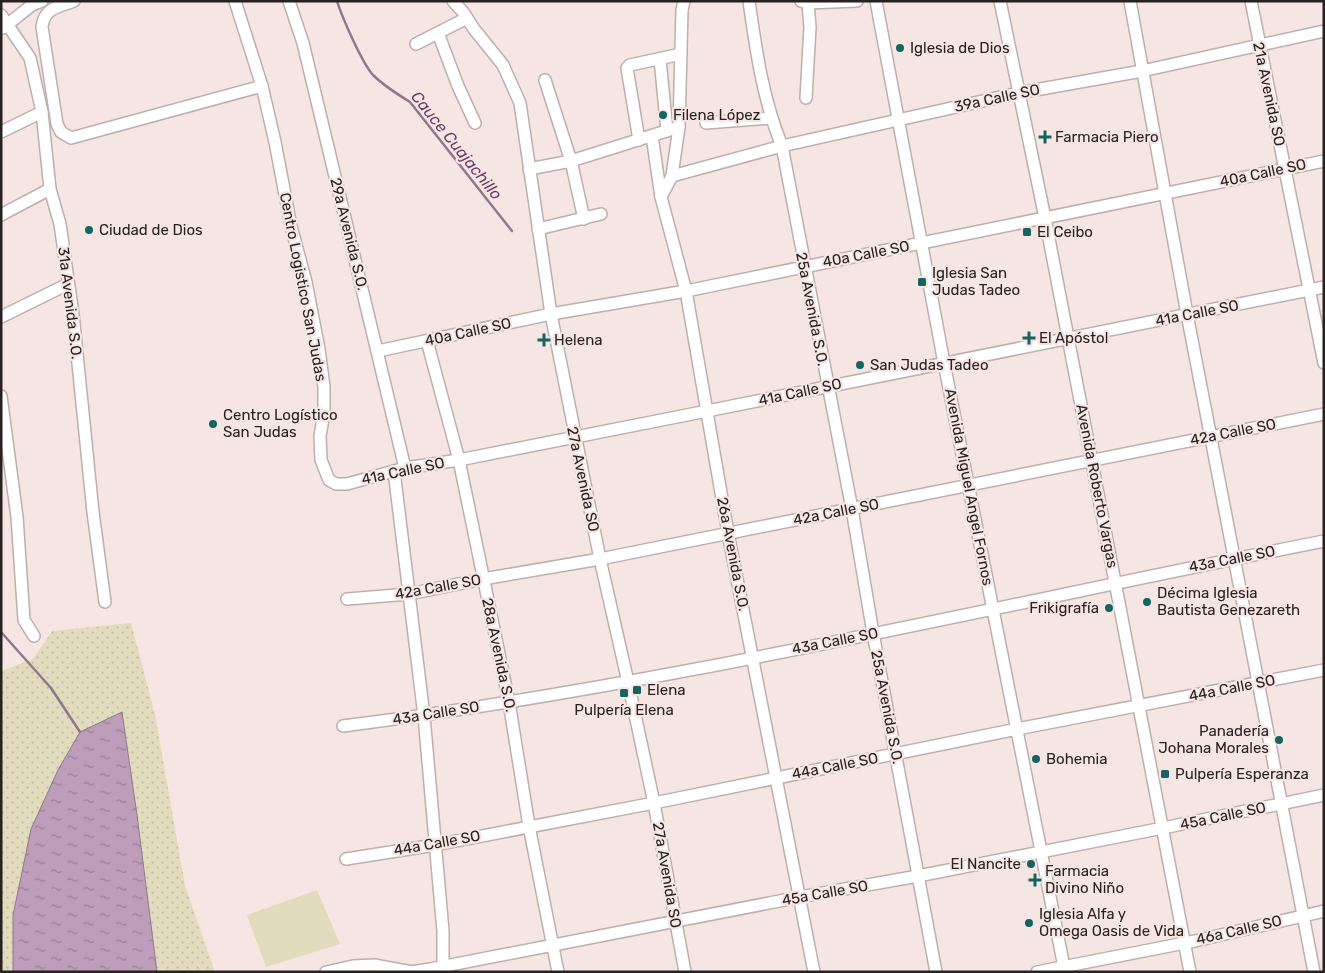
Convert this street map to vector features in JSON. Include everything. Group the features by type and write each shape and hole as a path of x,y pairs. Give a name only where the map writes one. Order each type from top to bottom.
{"street":[{"path":"5,27 32,5 42,1"},
{"path":"74,1 48,12 43,18 42,27 57,124 61,132 71,138 114,128 262,86"},
{"name":"Centro Logistico San Judas","path":"235,1 262,86 291,226 306,282 324,387 324,412 320,436 321,460 329,480 336,484"},
{"name":"29a Avenida S.O.","path":"289,1 303,43 378,351 399,469 409,594 424,716 443,931 444,966"},
{"name":"27a Avenida SO","path":"453,1 503,65 520,103 551,314 574,437 654,803 685,972"},
{"path":"661,197 672,176 679,127 684,1"},
{"name":"25a Avenida S.O.","path":"749,1 756,52 771,118 782,146 852,508 873,633 936,972"},
{"path":"806,98 810,26 804,2 857,1"},
{"name":"Avenida Miguel Angel Fornos","path":"876,1 944,363 1064,969"},
{"name":"Avenida Roberto Vargas","path":"1000,1 1045,218 1190,972"},
{"path":"1130,1 1210,436 1314,972"},
{"name":"21a Avenida SO","path":"1251,1 1324,363"},
{"name":"31a Avenida S.O.","path":"1,14 5,27 30,58 42,112 50,189 60,224 68,284 93,512 105,602"},
{"path":"416,44 467,18"},
{"name":"39a Calle SO","path":"672,176 782,146 1018,93 1142,71 1324,31"},
{"path":"438,33 458,86 475,123"},
{"path":"639,140 626,68 630,65 681,54"},
{"path":"660,59 668,131"},
{"path":"545,80 571,161 584,219"},
{"path":"1,132 42,112"},
{"path":"706,123 771,118"},
{"path":"529,169 571,161 679,127"},
{"name":"26a Avenida S.O.","path":"652,136 661,197 686,291 728,534 814,972"},
{"name":"40a Calle SO","path":"378,351 551,314 686,291 1324,161"},
{"path":"1,215 50,189"},
{"path":"538,229 601,214"},
{"path":"1,317 68,284"},
{"name":"41a Calle SO","path":"336,484 346,484 399,469 459,460 1322,287"},
{"name":"28a Avenida S.O.","path":"427,341 459,460 509,702 551,945 558,972"},
{"path":"1,396 17,518 24,620 34,636"},
{"name":"42a Calle SO","path":"347,600 409,594 600,559 1324,414"},
{"name":"43a Calle SO","path":"343,726 424,716 628,682 1324,541"},
{"name":"44a Calle SO","path":"346,859 435,845 654,803 1017,729 1324,670"},
{"name":"45a Calle SO","path":"326,972 353,966 374,965 412,972 430,970 551,945 1163,828 1324,794"},
{"name":"46a Calle SO","path":"1037,972 1064,969 1324,911"}],"shaded area":[{"path":"131,623 155,714 185,886 215,972 1,972 1,671 33,659 52,631"},
{"path":"317,890 340,944 266,967 247,915"}],"water":[{"path":"122,712 157,972 13,972 13,915 31,829 58,770 80,732"}],"waterway":[{"name":"Cauce Cuajachillo","path":"337,1 358,51 368,69 386,86 410,102 512,231"},
{"path":"1,632 51,688 80,732"}],"place":[{"name":"Iglesia de Dios","path":"900,48"},
{"name":"Filena López","path":"663,115"},
{"name":"Farmacia Piero","path":"1045,137"},
{"name":"Ciudad de Dios","path":"89,230"},
{"name":"El Ceibo","path":"1027,232"},
{"name":"Iglesia San Judas Tadeo","path":"922,282"},
{"name":"El Apóstol","path":"1029,338"},
{"name":"Helena","path":"544,340"},
{"name":"San Judas Tadeo","path":"860,365"},
{"name":"Centro Logístico San Judas","path":"213,424"},
{"name":"Décima Iglesia Bautista Genezareth","path":"1147,602"},
{"name":"Frikigrafía","path":"1109,608"},
{"name":"Elena","path":"637,690"},
{"name":"Pulpería Elena","path":"624,693"},
{"name":"Panadería Johana Morales","path":"1279,740"},
{"name":"Bohemia","path":"1036,759"},
{"name":"Pulpería Esperanza","path":"1165,774"},
{"name":"El Nancite","path":"1031,864"},
{"name":"Farmacia Divino Niño","path":"1035,880"},
{"name":"Iglesia Alfa y Omega Oasis de Vida","path":"1029,923"}]}
